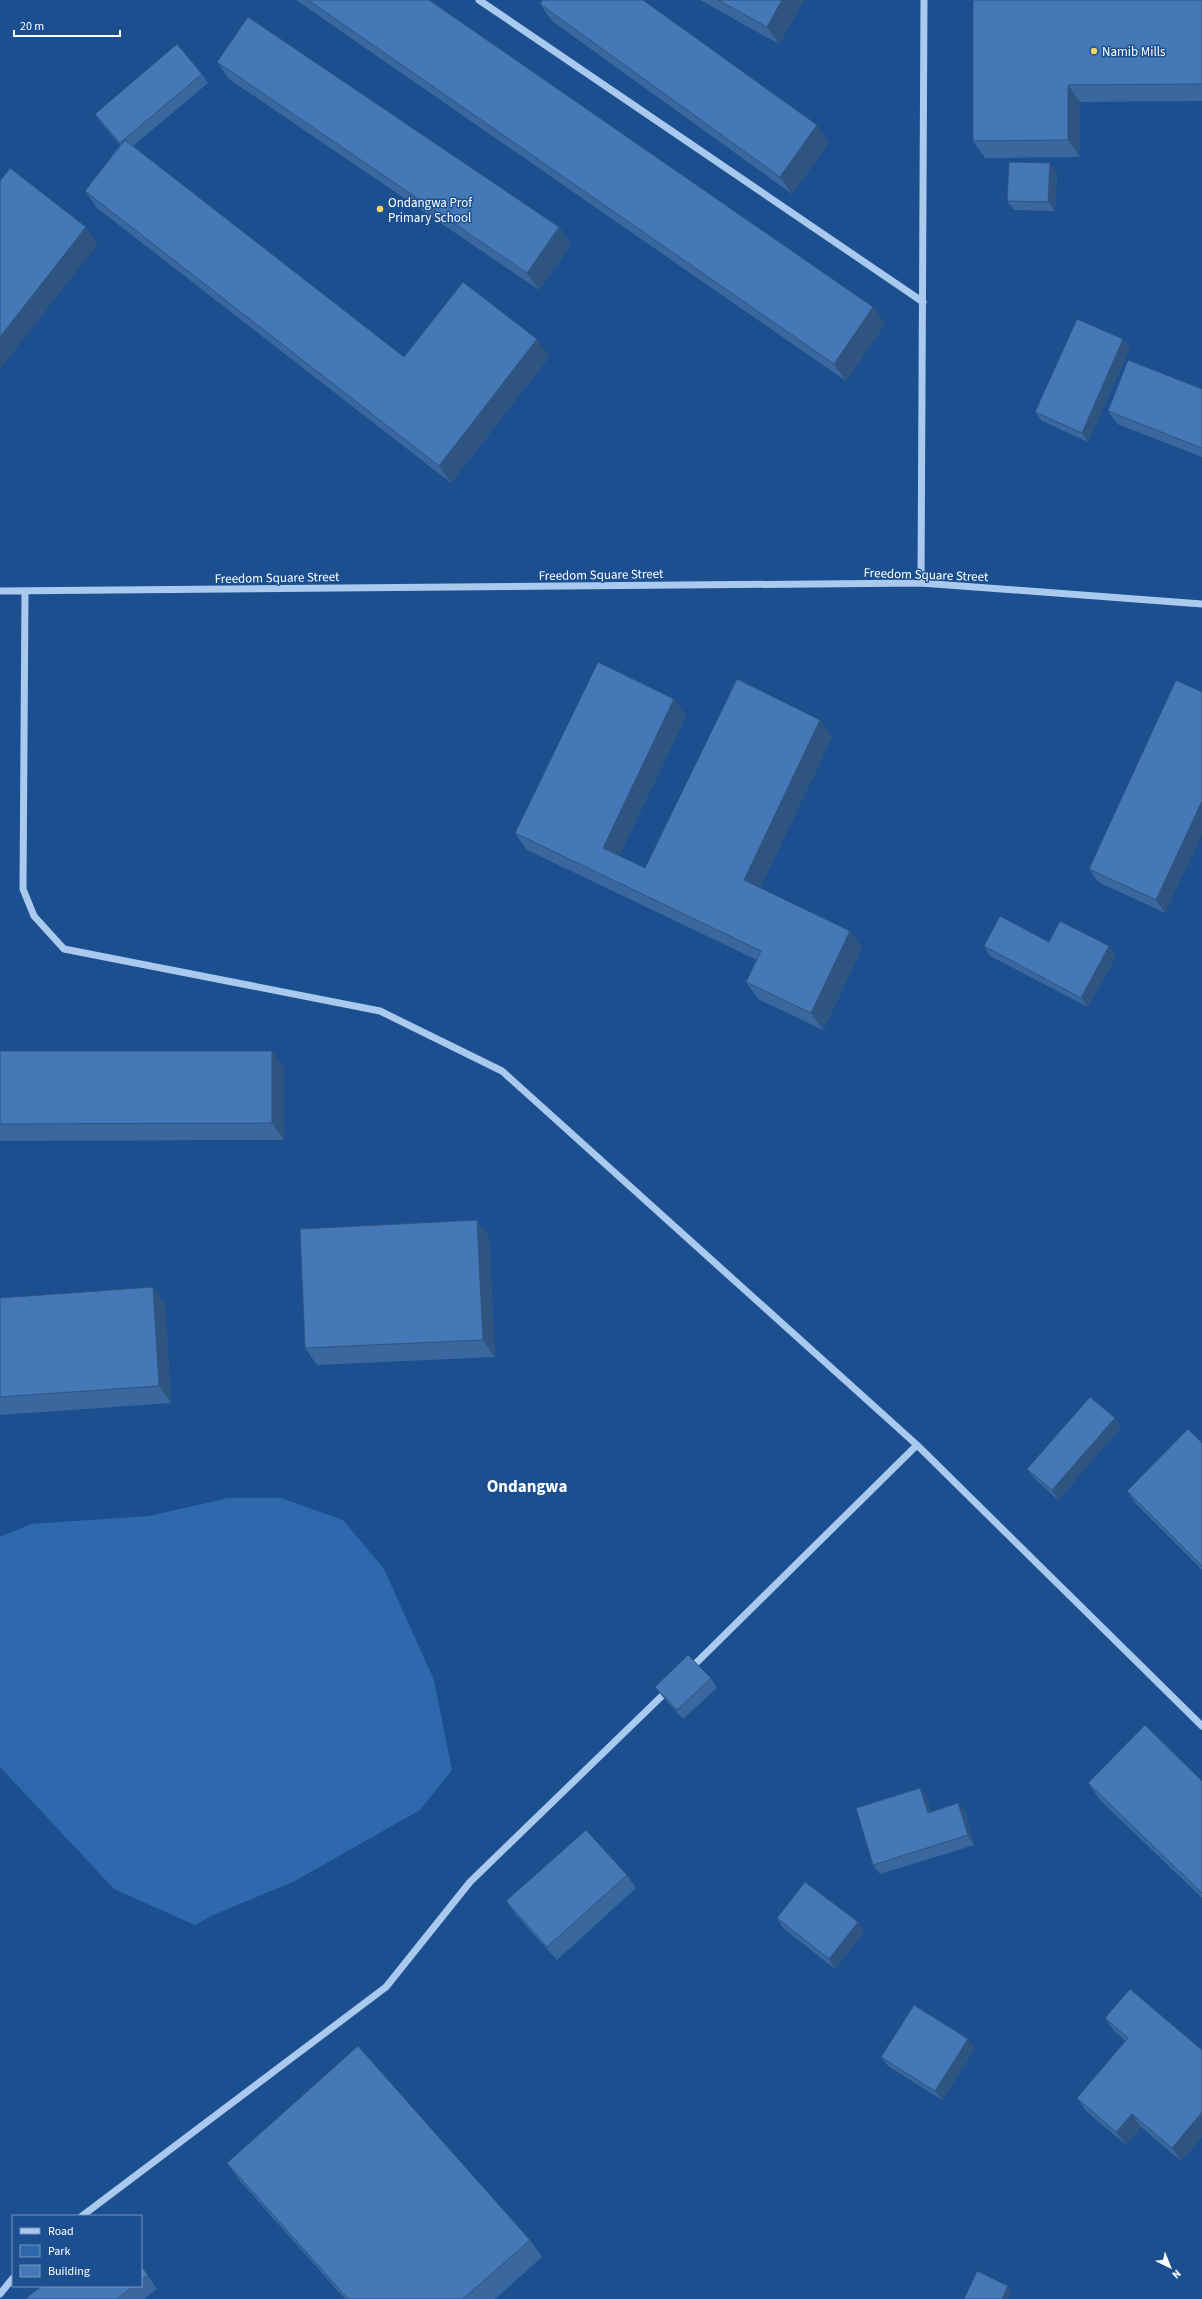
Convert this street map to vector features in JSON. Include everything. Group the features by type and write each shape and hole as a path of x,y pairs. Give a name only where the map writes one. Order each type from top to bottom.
{"street":[{"path":"479,0 923,302"},
{"path":"921,583 924,0"},
{"name":"Freedom Square Street","path":"0,591 24,592 921,583 1202,604"},
{"path":"24,592 23,889 34,916 64,949 380,1011 502,1072 917,1445 1202,1726"},
{"path":"684,1674 917,1445"},
{"path":"83,2215 386,1987 470,1882 673,1685"},
{"path":"0,2294 12,2279"}],"green space":[{"path":"228,1498 281,1498 343,1520 384,1569 434,1680 452,1770 420,1810 293,1882 213,1915 195,1925 114,1889 0,1767 0,1537 31,1524 149,1516"}],"building":[{"path":"308,0 429,0 873,307 834,364"},
{"path":"543,0 643,0 817,125 780,177 540,4"},
{"path":"718,0 782,0 767,27"},
{"name":"Namib Mills","path":"973,0 1202,0 1202,84 1068,85 1068,140 973,141"},
{"path":"248,17 559,227 527,273 217,62"},
{"path":"177,44 202,74 120,143 95,114"},
{"path":"125,140 404,357 463,282 537,339 439,466 85,191"},
{"path":"1009,162 1050,163 1048,202 1007,201"},
{"path":"10,168 86,227 0,337 0,181"},
{"path":"1077,319 1123,339 1082,433 1035,412"},
{"path":"1128,360 1202,389 1202,448 1108,411"},
{"path":"598,662 674,699 603,848 645,868 737,679 820,720 744,880 850,931 811,1013 746,982 761,951 515,833"},
{"path":"1176,680 1202,692 1202,801 1156,900 1089,869"},
{"path":"1000,916 1049,942 1060,921 1109,946 1081,998 984,946"},
{"path":"0,1051 272,1051 272,1123 0,1124"},
{"path":"477,1220 483,1340 305,1348 300,1229"},
{"path":"153,1287 159,1386 0,1397 0,1298"},
{"path":"1090,1397 1115,1418 1052,1490 1027,1469"},
{"path":"1188,1429 1202,1443 1202,1566 1127,1491"},
{"path":"688,1655 711,1678 677,1710 655,1687"},
{"path":"1145,1725 1202,1781 1202,1893 1088,1783"},
{"path":"920,1788 928,1813 958,1803 968,1835 873,1865 856,1808"},
{"path":"586,1830 627,1875 547,1947 506,1901"},
{"path":"805,1882 858,1922 829,1959 777,1918"},
{"path":"1130,1989 1202,2050 1202,2112 1172,2148 1132,2114 1116,2132 1077,2098 1128,2038 1105,2018"},
{"path":"914,2005 968,2039 935,2091 881,2057"},
{"path":"358,2046 530,2240 463,2299 348,2299 227,2163"},
{"path":"142,2267 148,2275 142,2279"},
{"path":"977,2271 1008,2286 1002,2299 964,2299"},
{"path":"41,2287 133,2287 117,2299 25,2299"}],"place":[{"name":"Namib Mills","path":"1094,51"},
{"name":"Ondangwa Prof Primary School","path":"380,209"}],"district":[{"name":"Ondangwa","path":"527,1486"}]}
